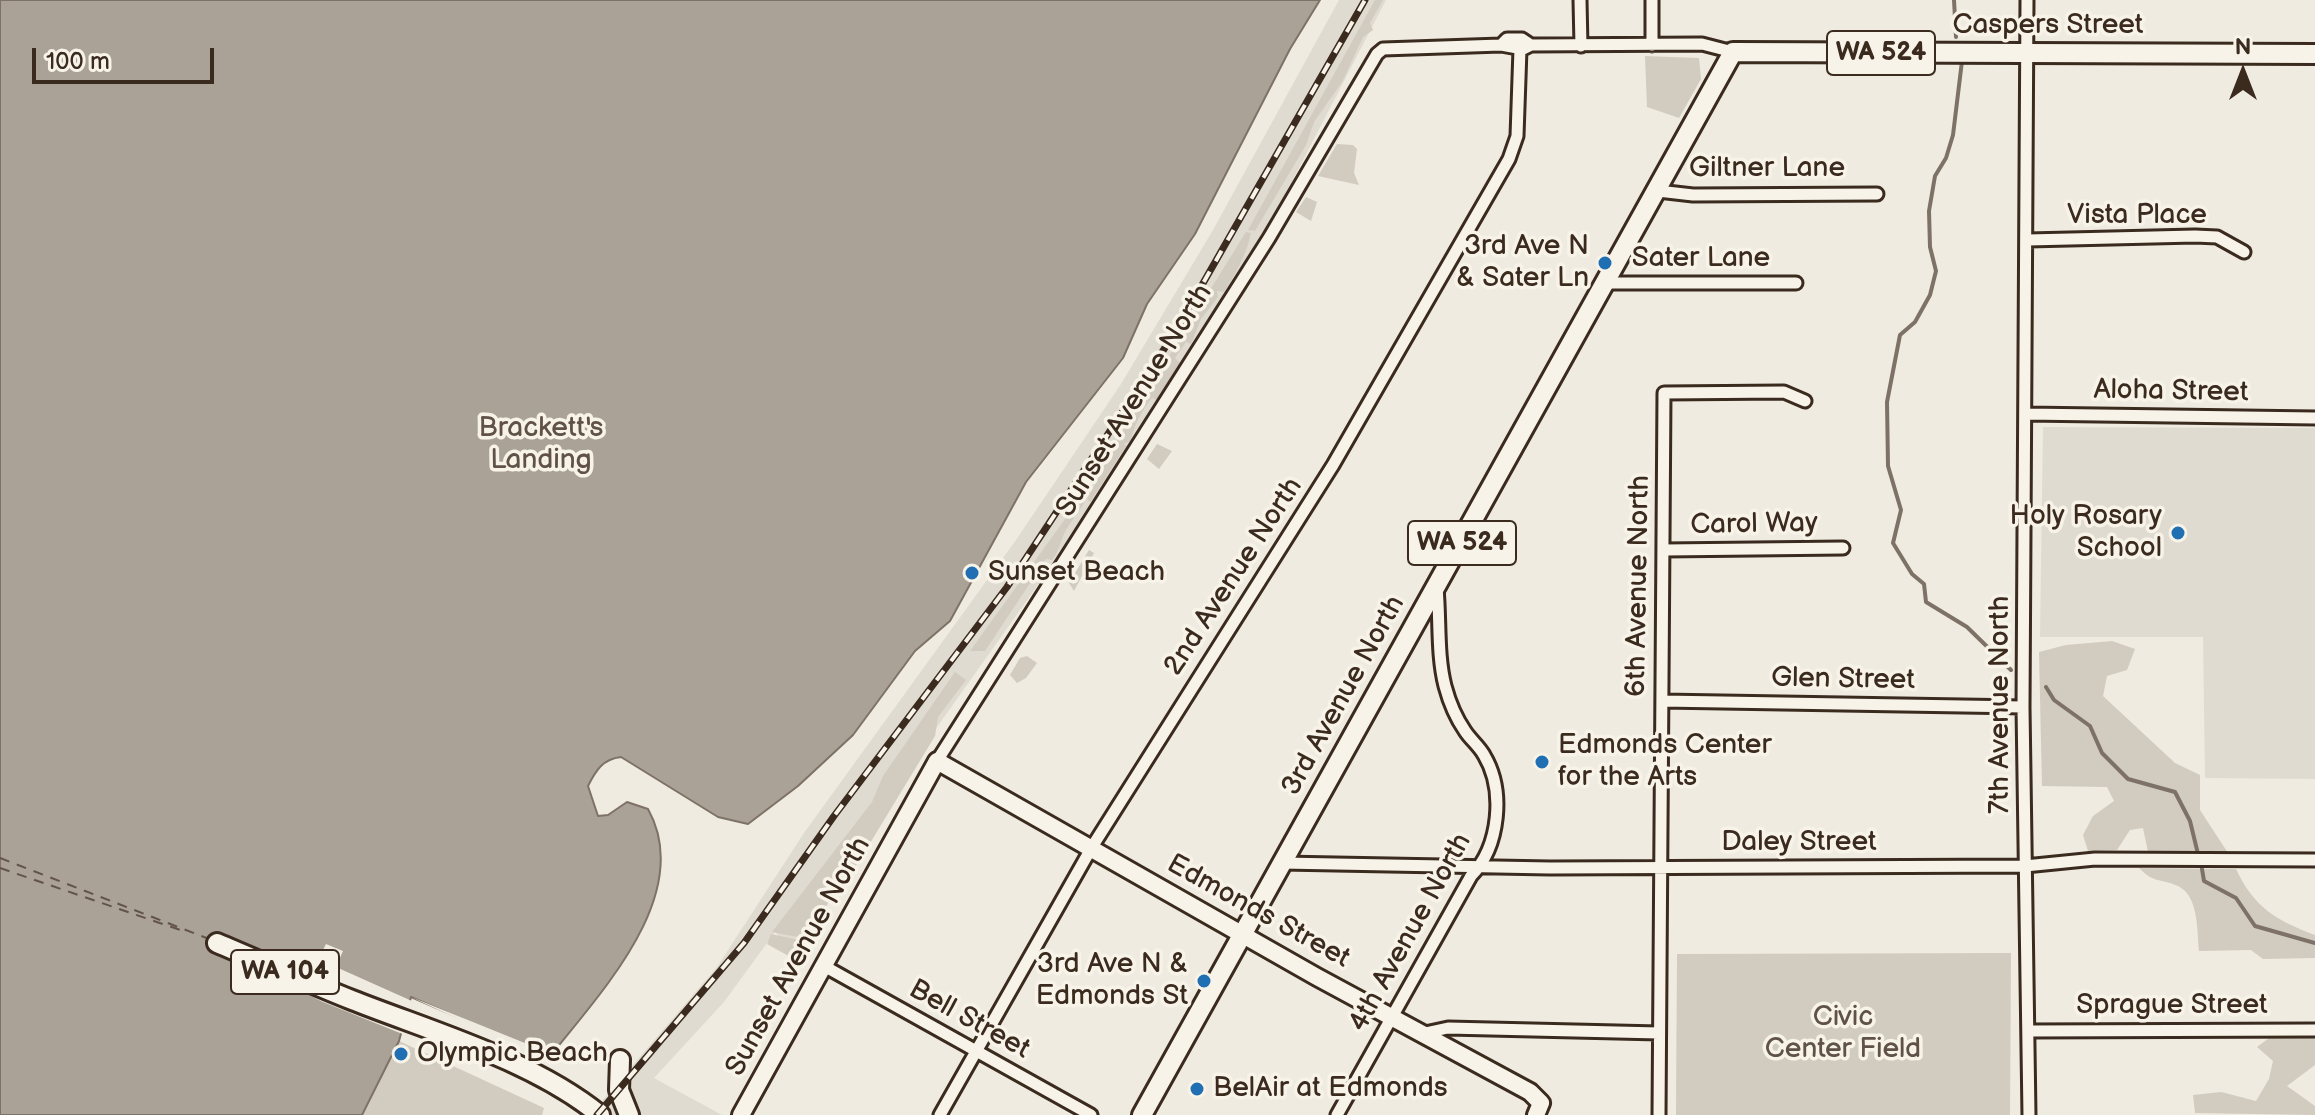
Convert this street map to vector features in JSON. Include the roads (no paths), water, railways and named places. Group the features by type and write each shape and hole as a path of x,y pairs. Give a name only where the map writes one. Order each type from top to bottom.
{"main road":[{"name":"Caspers Street","path":"1733,52 2315,54"},
{"name":"3rd Avenue North","path":"1142,1115 1733,52"},
{"name":"WA 104","path":"217,943 352,1000 430,1028 590,1110"},
{"path":"620,1060 619,1090 629,1115"}],"street":[{"path":"1580,0 1581,46"},
{"path":"1652,0 1652,45"},
{"name":"7th Avenue North","path":"2027,0 2023,707 2029,1115"},
{"name":"Caspers Street","path":"1383,49 1501,45 1524,51 1581,46 1697,45 1717,54 1733,52"},
{"name":"Sunset Avenue North","path":"741,1115 937,761 1269,238 1377,54 1383,49"},
{"name":"2nd Avenue North","path":"940,1115 1092,847 1337,460 1509,159 1517,136 1524,51"},
{"name":"Giltner Lane","path":"1658,191 1693,195 1877,194"},
{"name":"Vista Place","path":"2028,240 2217,237 2244,252"},
{"name":"Sater Lane","path":"1606,283 1796,283"},
{"name":"6th Avenue North","path":"1659,1115 1664,393 1784,392 1805,401"},
{"name":"Aloha Street","path":"2026,414 2315,418"},
{"name":"Carol Way","path":"1665,550 1843,548"},
{"name":"4th Avenue North","path":"1337,1115 1471,876 1481,866 1489,847 1497,809 1494,781 1484,755 1461,723 1445,684 1437,588"},
{"name":"Glen Street","path":"1662,701 2023,707"},
{"name":"Edmonds Street","path":"937,761 1242,935 1538,1097 1541,1103 1536,1115"},
{"name":"Daley Street","path":"1282,863 1659,867 2025,866 2095,859 2315,860"},
{"name":"Bell Street","path":"824,966 1091,1115"},
{"path":"1425,1033 1448,1028 1659,1033"},
{"name":"Sprague Street","path":"2029,1031 2315,1030"}],"waterway":[{"path":"1954,0 1956,37"},
{"path":"1962,61 1953,135 1946,158 1935,176 1929,211 1930,247 1936,271 1930,295 1915,322 1900,335 1887,402 1888,466 1901,510 1893,543 1912,574 1924,584 1926,602 1967,627 2011,670"},
{"path":"2046,687 2054,700 2090,726 2102,753 2128,779 2175,792 2190,821 2198,854"},
{"path":"2202,869 2204,881 2236,898 2255,926 2315,943"}],"railway":[{"path":"597,1115 744,943 834,816 1007,587 1174,334 1365,0"}],"place":[{"name":"3rd Ave N & Sater Ln","path":"1605,263"},
{"name":"Holy Rosary School","path":"2178,533"},
{"name":"Sunset Beach","path":"972,573"},
{"name":"Edmonds Center for the Arts","path":"1542,762"},
{"name":"3rd Ave N & Edmonds St","path":"1204,981"},
{"name":"Olympic Beach","path":"401,1054"},
{"name":"BelAir at Edmonds","path":"1197,1089"}],"park label":[{"name":"Brackett's Landing","path":"541,445"},
{"name":"Civic Center Field","path":"1843,1034"}]}
